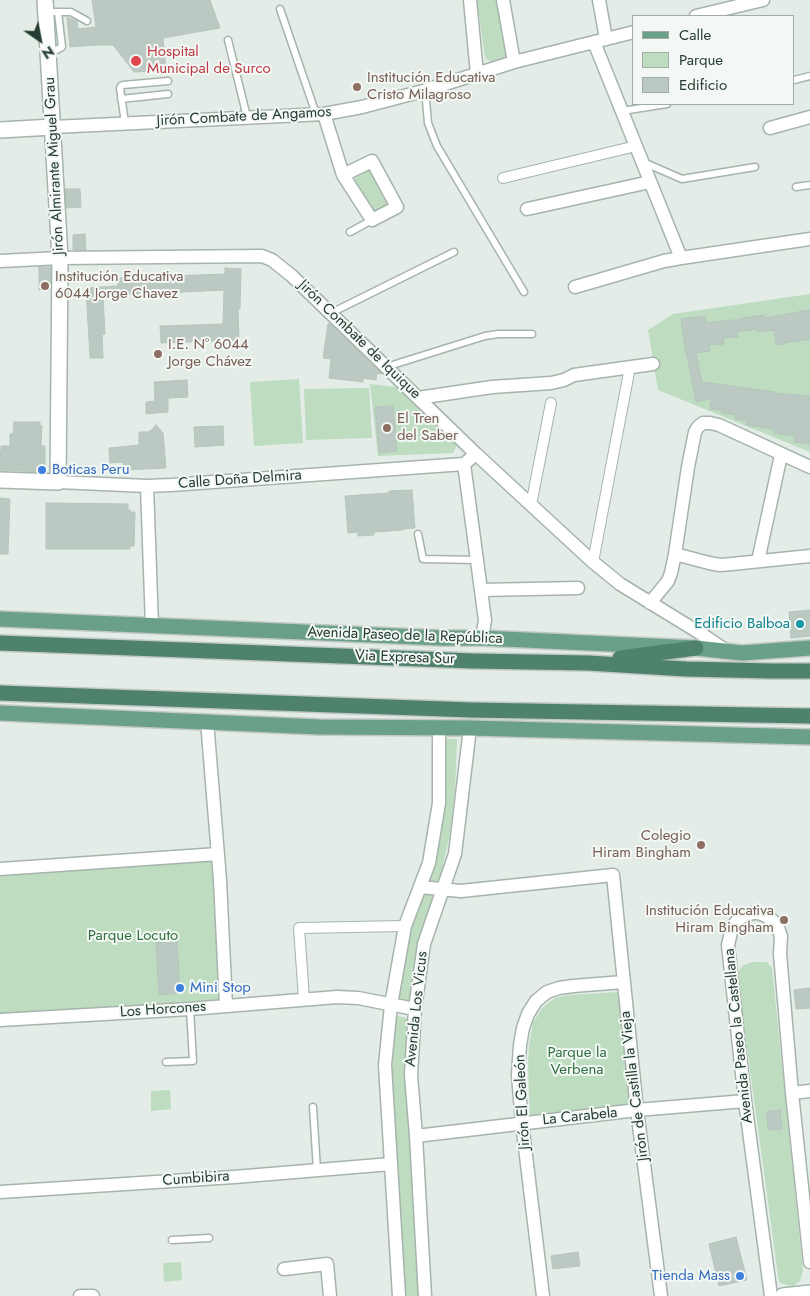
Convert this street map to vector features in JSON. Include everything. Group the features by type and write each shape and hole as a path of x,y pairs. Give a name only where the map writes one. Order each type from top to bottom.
{"highway":[{"name":"Via Expresa Sur","path":"0,643 453,660 588,663 771,672 810,671"},
{"path":"588,663 696,648"},
{"path":"0,693 472,710 810,716"}],"main road":[{"name":"Avenida Paseo de la República","path":"0,620 482,638 696,648 742,652 810,648"},
{"path":"0,713 319,727 470,728 810,736"}],"street":[{"path":"470,0 477,74"},
{"path":"503,0 514,62"},
{"path":"599,0 600,41 622,111 681,258"},
{"path":"700,15 764,0"},
{"name":"Jirón Almirante Miguel Grau","path":"49,8 48,55 60,258 58,482"},
{"name":"Jirón Combate de Angamos","path":"53,127 320,114 362,107 423,91 514,62 632,33"},
{"path":"320,114 343,175 372,220 396,207 372,161 343,175"},
{"path":"770,128 810,117"},
{"path":"0,130 53,127"},
{"path":"503,178 636,146"},
{"path":"527,209 650,182"},
{"path":"575,287 664,261 810,239"},
{"name":"Jirón Combate de Iquique","path":"0,261 60,258 262,256 272,260 290,274 476,454 593,562 620,584 725,650"},
{"path":"418,398 492,388 551,383 574,375 653,364"},
{"path":"593,562 630,368"},
{"path":"532,505 551,403"},
{"path":"650,603 668,581 671,573 688,467 695,432 698,427 710,423 719,426 810,467"},
{"path":"476,454 464,464 485,620 482,638"},
{"path":"758,561 781,455"},
{"name":"Calle Doña Delmira","path":"0,480 147,486 464,464"},
{"path":"147,486 152,626"},
{"path":"675,554 708,563 720,564 810,556"},
{"path":"481,590 578,588"},
{"path":"207,721 218,854 226,1006"},
{"name":"Avenida Los Vicus","path":"399,1296 385,1065 391,1005 405,926 428,863 438,803 439,728"},
{"name":"Avenida Los Vicus","path":"425,1296 411,1075 414,1009 424,944 455,854 470,728"},
{"path":"0,869 218,854"},
{"name":"Jirón de Castilla la Vieja","path":"443,890 461,892 613,875 637,1110 661,1296"},
{"path":"420,887 443,890"},
{"name":"Avenida Paseo la Castellana","path":"771,1296 745,1101 728,945 732,928 736,922 743,916 753,913 758,913 772,920 780,936 792,1093 810,1262"},
{"path":"304,999 299,928 405,926"},
{"name":"Jirón El Galeón","path":"543,1296 518,1075 523,1028 528,1014 536,1001 546,992 573,986 623,982"},
{"name":"Los Horcones","path":"0,1020 190,1009 304,999 358,998 414,1009"},
{"path":"792,1093 810,1091"},
{"name":"La Carabela","path":"416,1136 637,1110 745,1101"},
{"name":"Cumbibira","path":"0,1192 226,1178 391,1164"},
{"path":"284,1269 327,1264 330,1296"},
{"path":"783,1296 810,1293"},
{"path":"80,1296 94,1296"}],"lane":[{"path":"49,8 71,12 87,21"},
{"path":"280,8 320,114"},
{"path":"228,40 246,117"},
{"path":"795,80 810,76"},
{"path":"125,123 120,88 123,85 168,81"},
{"path":"423,91 426,100 428,123 437,146 524,292"},
{"path":"121,99 168,94"},
{"path":"622,111 661,105"},
{"path":"642,162 682,179 755,167"},
{"path":"796,187 810,185"},
{"path":"350,232 372,220"},
{"path":"331,313 454,252"},
{"path":"386,367 485,336 532,334"},
{"path":"418,534 423,559 477,560"},
{"path":"166,1062 193,1061 190,1009"},
{"path":"313,1107 318,1170"},
{"path":"172,1240 209,1238"}],"green space":[{"path":"477,0 498,0 506,54 502,59 492,61 485,57"},
{"path":"368,170 372,171 388,203 375,212 355,180 356,175"},
{"path":"810,294 810,452 658,390 648,330 673,314"},
{"path":"299,379 303,443 254,446 250,382"},
{"path":"370,384 403,388 457,445 453,453 378,456"},
{"path":"369,388 372,438 306,440 304,389"},
{"path":"442,739 457,739 455,790 450,833 438,883 428,882"},
{"name":"Parque Locuto","path":"213,859 222,1003 0,1015 0,873"},
{"path":"422,891 438,893 412,1003 395,999 408,928"},
{"path":"752,962 767,962 772,968 803,1271 800,1281 793,1286 779,1282 737,975 742,966"},
{"name":"Parque la Verbena","path":"618,992 632,1106 530,1118 529,1046 533,1023 542,1008 555,998 570,995"},
{"path":"397,1016 409,1019 405,1073 419,1296 404,1296 392,1071"},
{"path":"170,1090 171,1109 151,1111 151,1091"},
{"path":"181,1262 182,1280 164,1282 163,1263"}],"building":[{"path":"92,0 210,0 220,28 163,38 166,70 134,72 113,45 70,47 67,17 77,21 78,29 96,27"},
{"path":"65,189 80,189 81,207 66,208"},
{"path":"85,234 86,250 73,250 73,235"},
{"path":"39,267 51,267 50,290 39,290"},
{"path":"225,268 241,269 240,309 238,309 239,340 161,343 160,326 223,324 224,290 103,296 105,334 102,335 103,358 90,358 86,288 118,286 118,278 225,274"},
{"path":"810,310 810,339 776,345 774,330 757,332 757,329 737,332 738,337 723,338 724,344 709,345 710,351 696,353 702,382 774,393 810,396 810,444 794,442 795,436 774,433 774,429 746,425 747,421 735,419 735,415 721,413 722,410 710,409 711,399 696,402 681,319 705,316 706,323 764,315 764,318"},
{"path":"328,324 382,374 377,373 376,380 363,378 363,382 329,378 331,359 323,358"},
{"path":"187,380 188,397 168,398 168,412 146,414 146,402 155,401 154,382"},
{"path":"393,406 397,451 379,453 375,407"},
{"path":"14,422 40,422 40,426 42,426 41,446 45,446 45,472 0,470 1,446 10,446 10,434 13,434"},
{"path":"156,425 163,433 166,468 124,470 123,462 110,463 109,448 139,445 139,432 149,432"},
{"path":"223,426 224,445 195,447 194,427"},
{"path":"412,490 415,528 374,532 374,535 358,536 358,532 348,533 345,496"},
{"path":"0,498 10,499 8,554 0,554"},
{"path":"46,503 128,504 128,510 135,512 134,546 130,546 130,549 46,549"},
{"name":"Edificio Balboa","path":"810,610 810,636 791,638 789,612"},
{"path":"177,941 180,993 159,995 156,943"},
{"path":"810,988 810,1008 796,1009 794,990"},
{"path":"780,1110 782,1129 768,1130 767,1112"},
{"path":"736,1237 747,1280 719,1286 709,1244"},
{"path":"578,1252 580,1266 553,1269 551,1256"}],"place":[{"name":"Hospital Municipal de Surco","path":"136,61"},
{"name":"Institución Educativa Cristo Milagroso","path":"357,87"},
{"name":"Institución Educativa 6044 Jorge Chavez","path":"45,286"},
{"name":"I.E. N° 6044 Jorge Chávez","path":"158,354"},
{"name":"El Tren del Saber","path":"387,428"},
{"name":"Boticas Peru","path":"42,470"},
{"name":"Edificio Balboa","path":"800,624"},
{"name":"Colegio Hiram Bingham","path":"701,845"},
{"name":"Institución Educativa Hiram Bingham","path":"784,920"},
{"name":"Mini Stop","path":"180,988"},
{"name":"Tienda Mass","path":"740,1276"}]}
